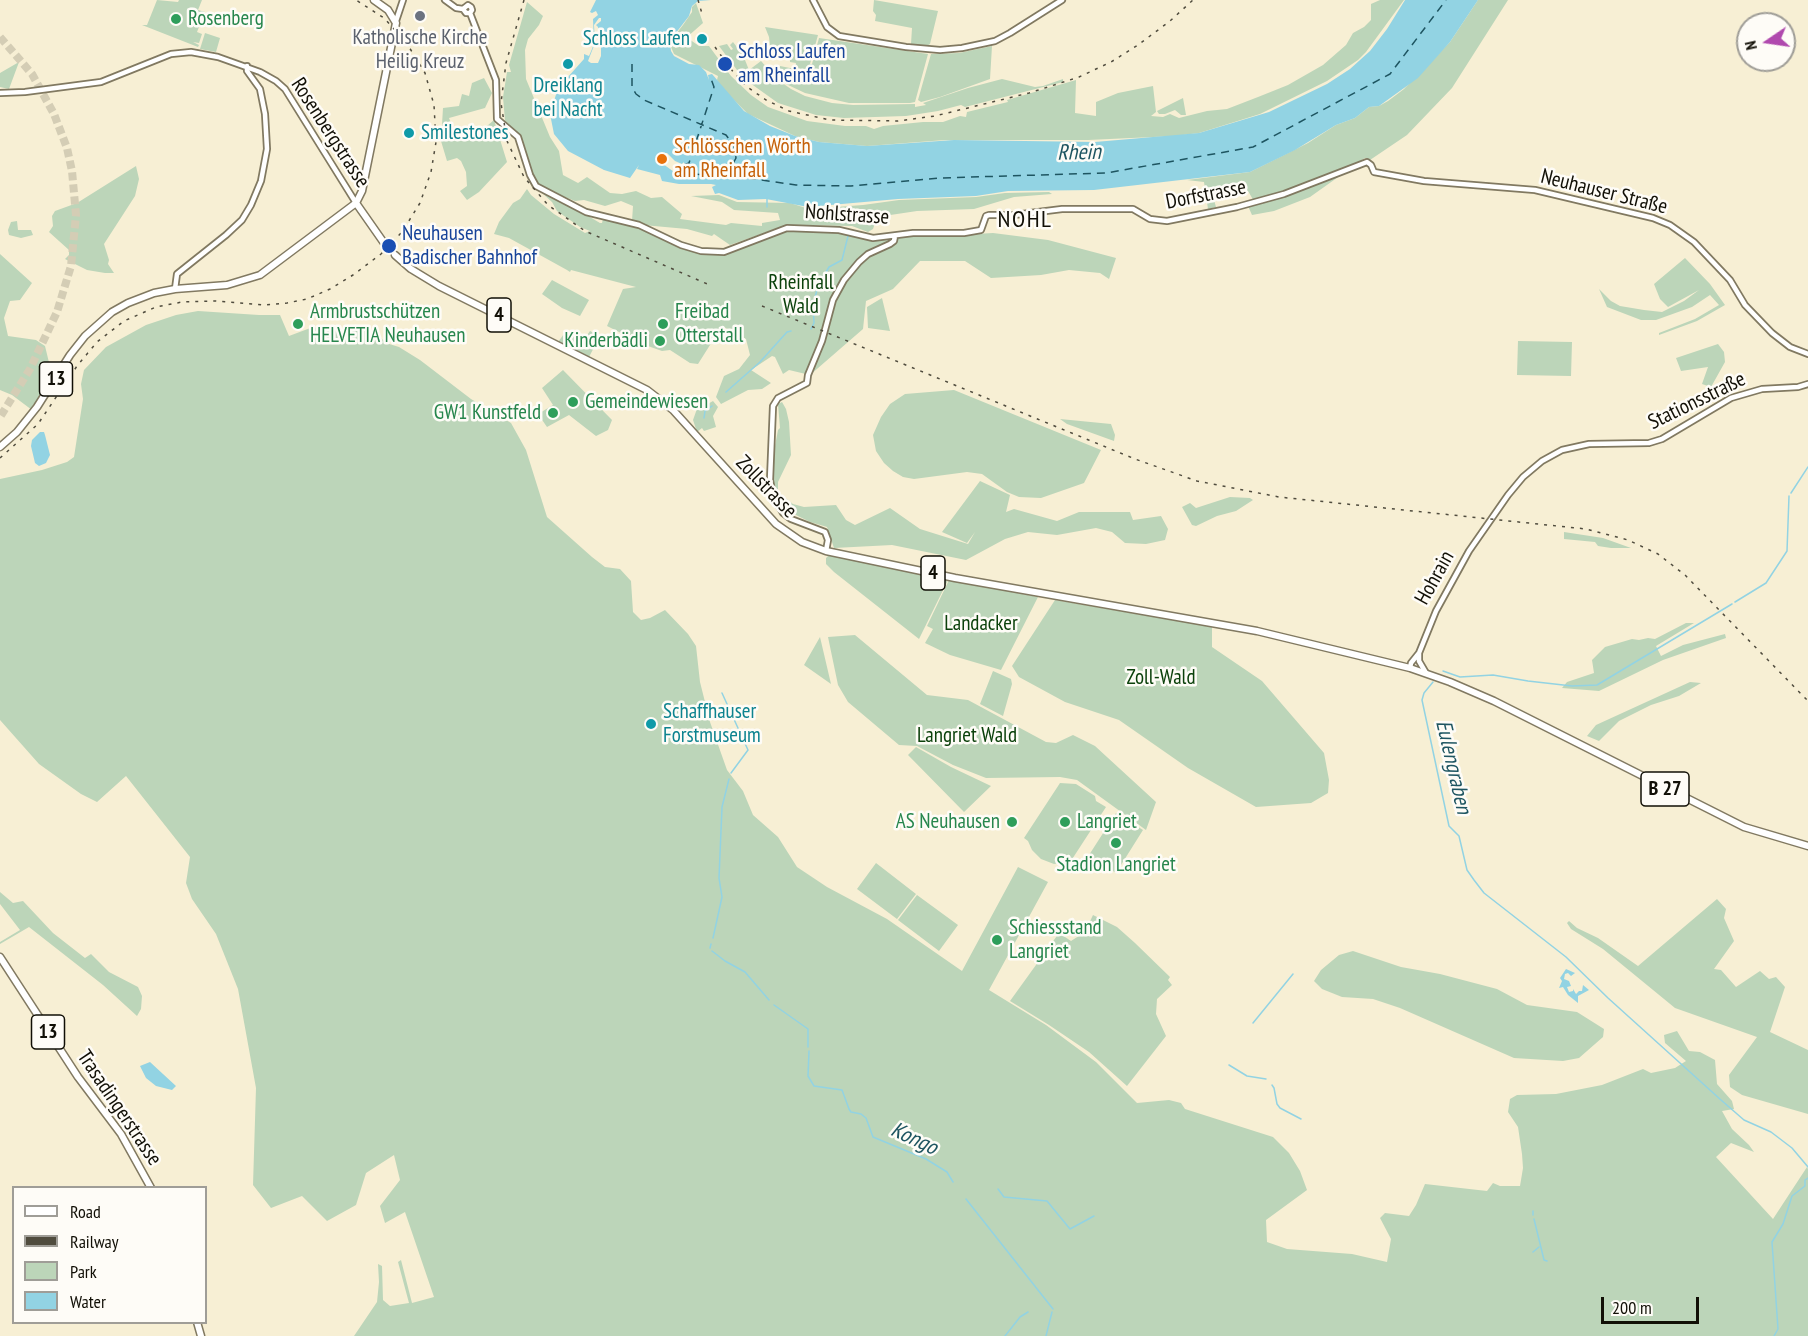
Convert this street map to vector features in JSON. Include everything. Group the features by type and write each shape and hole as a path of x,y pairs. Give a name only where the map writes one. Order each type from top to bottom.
{"main road":[{"path":"374,0 388,10 396,21 362,191 356,203 384,243"},
{"name":"13","path":"0,447 17,432 38,407 70,355 112,312 154,293 227,285 260,275 356,203"},
{"name":"Zollstrasse","path":"394,255 411,269 439,286 647,390 673,410 776,524 802,542 826,551 1054,596 1240,628"},
{"name":"B 27","path":"1240,628 1426,673 1494,701 1740,826 1808,846"},
{"name":"Trasadingerstrasse","path":"0,957 74,1071 121,1134 150,1186"}],"street":[{"path":"396,21 403,0"},
{"path":"445,0 456,8 469,6"},
{"path":"813,0 827,27 839,36 930,50 962,48 995,41 1062,0"},
{"name":"Nohlstrasse","path":"469,6 496,80 497,119 518,137 530,175 536,186 593,214 639,225 687,247 708,253 724,252 775,231 790,228 839,230 873,238 913,233 964,233 981,230"},
{"path":"388,10 399,8"},
{"name":"Rosenbergstrasse","path":"0,93 18,93 101,82 163,56 178,53 208,54 247,66 270,77 285,89 356,203"},
{"path":"175,289 177,274 226,236 242,220 261,181 267,149 266,114 260,89 247,71 247,66"},
{"name":"Dorfstrasse","path":"981,230 989,215 1014,215 1062,209 1133,209 1154,220 1171,220 1293,192 1366,162 1370,163"},
{"name":"Neuhauser Straße","path":"1370,163 1377,173 1424,181 1535,190 1653,218 1670,225 1694,242 1730,280 1745,305 1772,333 1790,347 1808,354"},
{"path":"826,551 828,540 825,532 801,525 783,513 773,496 770,480 773,406 778,398 809,380 808,375 822,341 833,300 844,280 859,261 894,241 894,236"},
{"name":"Stationsstraße","path":"1488,523 1523,477 1542,461 1562,450 1589,444 1649,443 1662,439 1731,398 1762,389 1798,387 1808,384"},
{"name":"Hohrain","path":"1410,668 1419,653 1436,610 1469,551 1488,523"},
{"name":"Hohrain","path":"1419,653 1419,660 1426,673"},
{"path":"1410,668 1415,666 1419,660"}],"green space":[{"name":"Rosenberg","path":"157,0 178,2 179,0 202,0 198,10 205,12 197,32 202,34 199,43 193,42 199,45 198,47 142,25 147,25"},
{"path":"874,0 938,11 930,44 925,47 911,44 912,28 875,21"},
{"path":"1380,0 1404,0 1366,52 1327,81 1260,114 1199,133 1175,136 1088,140 945,140 867,146 819,142 795,136 748,114 722,88 717,80 718,76 674,54 671,47 671,45 676,48 678,45 672,39 696,3 703,23 686,39 699,46 709,46 731,76 768,107 807,121 866,126 874,129 883,126 943,122 960,116 966,117 967,112 1008,102 1007,100 1076,80 1075,113 1096,116 1096,102 1118,93 1153,86 1156,112 1151,116 1163,117 1170,114 1179,118 1227,109 1288,85 1323,65 1346,45 1353,33 1371,20 1371,4"},
{"path":"1478,0 1508,0 1452,88 1407,135 1370,160 1365,158 1310,197 1274,211 1252,215 1248,206 1255,203 1248,191 1233,194 1228,192 1214,200 1216,207 1208,209 1204,182 1187,180 1250,172 1308,143 1336,125 1355,118 1369,107 1379,106 1388,101 1404,89 1450,42"},
{"path":"527,2 543,16 528,39 525,50 526,79 550,137 559,151 563,175 578,183 587,177 610,193 622,194 636,191 651,198 662,197 682,214 680,219 726,225 731,223 762,226 762,223 780,220 778,213 734,210 722,202 691,196 719,195 737,202 790,203 809,209 1005,193 1049,192 1052,194 1014,197 974,209 917,211 877,217 873,229 868,232 852,226 794,225 775,229 730,245 714,234 712,236 687,229 643,225 632,221 633,206 621,201 605,206 584,200 575,201 545,189 539,184 534,178 520,135 505,121 503,97 507,72 511,72 509,65"},
{"path":"765,27 818,35 810,64 812,64 819,38 928,54 915,102 849,103 805,93 786,84 777,76 780,66 795,69 796,63 790,62 790,58 772,54 774,48 770,46"},
{"path":"205,33 220,38 216,52 200,49"},
{"path":"733,42 743,55 749,70 761,61 778,80 791,89 805,96 832,103 915,104 915,107 926,105 923,103 968,88 1002,79 1035,87 1063,79 1063,82 965,107 961,105 906,116 844,118 816,115 778,103 743,78 719,46 727,44 731,50 733,49 730,45"},
{"path":"992,46 990,79 940,97 921,102 918,100 931,54 959,53"},
{"path":"19,62 9,89 0,87 0,73"},
{"path":"484,78 492,93 485,108 449,118 456,136 473,138 494,120 507,162 479,192 467,200 460,191 467,186 466,172 457,158 447,161 441,141 443,108 459,106 462,94 469,96 472,83"},
{"path":"1183,98 1186,115 1181,115 1175,110 1165,114 1159,114 1157,111"},
{"path":"136,166 139,179 135,196 104,244 108,264 114,273 87,270 65,259 69,255 69,250 49,232 53,226 52,216 55,211 77,203"},
{"name":"Rheinfall Wald","path":"527,189 554,214 585,233 590,231 557,211 552,202 542,193 568,204 600,223 603,219 644,230 686,249 709,255 721,255 734,251 793,229 845,232 876,240 914,235 993,233 1048,240 1116,258 1109,279 1100,273 1069,270 1041,275 991,278 965,261 920,261 893,289 866,301 863,329 810,375 789,370 783,374 775,357 772,356 751,370 771,383 762,389 748,390 721,404 716,397 724,376 739,369 750,355 746,339 722,326 698,364 690,363 670,350 662,351 645,345 607,326 623,289 636,287 571,270 570,272 509,238 494,234 499,222"},
{"path":"17,221 18,230 31,230 33,235 21,238 9,235 11,222"},
{"path":"0,254 32,283 20,300 10,301 4,318 8,336 36,340 45,346 53,379 32,410 12,395 0,390"},
{"path":"1685,258 1710,284 1725,305 1697,321 1659,335 1719,305 1710,295 1692,307 1656,320 1641,320 1607,307 1599,289 1620,306 1644,310 1662,312 1684,301 1699,290 1668,307 1660,299 1654,284"},
{"path":"552,280 589,300 580,316 562,308 542,294"},
{"path":"882,298 890,331 868,328 867,307"},
{"path":"198,311 280,315 289,336 313,327 350,334 352,325 376,333 386,343 399,347 420,360 471,399 511,423 526,450 547,517 605,567 620,569 631,581 633,612 641,620 665,610 696,646 700,682 710,722 727,770 743,791 753,815 778,837 797,867 827,887 887,919 962,971 1018,867 1048,882 989,990 1046,1025 1096,1062 1137,1103 1169,1100 1181,1103 1185,1109 1273,1137 1289,1153 1300,1171 1307,1190 1266,1220 1267,1242 1287,1249 1352,1254 1387,1262 1391,1239 1380,1218 1385,1213 1409,1216 1425,1184 1487,1191 1493,1183 1500,1186 1520,1186 1523,1168 1522,1154 1518,1127 1508,1112 1510,1099 1517,1095 1556,1094 1602,1085 1643,1069 1651,1073 1675,1068 1686,1061 1665,1043 1664,1035 1677,1031 1689,1051 1700,1052 1715,1060 1717,1084 1732,1101 1734,1109 1722,1111 1732,1129 1754,1152 1731,1143 1716,1157 1773,1219 1807,1167 1808,1169 1808,1336 354,1336 377,1302 378,1264 382,1266 383,1300 390,1306 409,1303 398,1262 401,1260 412,1303 434,1297 405,1212 385,1223 380,1206 400,1180 394,1155 366,1173 356,1205 327,1221 302,1196 271,1208 253,1185 256,1088 238,989 216,934 192,899 186,883 190,857 126,776 97,802 81,794 39,764 0,720 0,479 42,470 67,462 74,457 83,399 81,384 84,370 106,347 146,325 176,315"},
{"path":"590,331 600,336 589,357 558,342 564,334 569,338 575,335 585,338"},
{"path":"1518,341 1572,342 1571,376 1517,375"},
{"path":"1718,344 1724,352 1725,362 1711,387 1702,384 1708,367 1681,371 1676,358"},
{"name":"Gemeindewiesen","path":"563,370 612,420 608,430 596,436 569,415 547,427 538,414 553,405 542,388"},
{"path":"954,390 1101,450 1084,483 1041,498 1019,497 1007,492 982,474 967,472 914,479 903,477 893,471 876,451 873,435 890,404 905,394"},
{"path":"713,401 718,407 713,416 716,427 704,431 702,428 697,432 693,420 698,406 701,402 706,405"},
{"path":"782,402 789,422 791,455 778,482 778,492 793,504 804,507 836,505 846,520 855,525 890,508 920,529 968,544 975,532 967,543 942,532 980,481 1010,495 1006,512 1014,509 1057,521 1079,512 1130,512 1133,520 1161,516 1168,529 1165,540 1146,544 1125,543 1112,532 1096,528 1057,535 1028,532 1005,539 966,560 892,545 834,548 827,527 810,522 786,510 775,497 771,467 780,428 778,404"},
{"path":"1060,419 1111,424 1115,435 1114,441 1067,424"},
{"path":"1230,497 1253,500 1236,511 1217,516 1196,526 1192,525 1182,507 1190,503 1196,508"},
{"path":"1564,532 1603,538 1631,548 1611,548 1598,546 1595,542 1564,539"},
{"path":"829,555 948,580 919,639 834,572 826,564 826,558"},
{"name":"Landacker","path":"949,580 1038,597 1001,670 950,655 925,643 933,629 927,626"},
{"name":"Zoll-Wald","path":"1055,600 1212,627 1212,647 1262,681 1324,753 1329,780 1328,793 1311,803 1256,807 1188,768 1119,720 1065,702 1019,677 1012,666"},
{"path":"1686,623 1694,623 1656,646 1661,656 1683,645 1725,634 1726,638 1663,660 1599,691 1562,688 1567,682 1594,673 1592,660 1605,647 1632,639 1655,639"},
{"name":"Langriet Wald","path":"855,635 927,695 968,700 1046,742 1056,743 1073,735 1095,746 1156,802 1146,830 1077,780 1060,777 986,778 953,765 917,746 899,745 848,702 838,685 828,637"},
{"path":"820,637 831,684 804,665"},
{"path":"993,671 1011,679 1012,684 1003,716 980,704"},
{"path":"1690,682 1701,683 1679,696 1651,705 1619,721 1599,741 1587,736 1596,725"},
{"path":"916,747 991,786 964,812 908,755"},
{"name":"Langriet","path":"1060,783 1076,784 1095,796 1096,801 1106,807 1067,867 1062,863 1054,864 1041,859 1024,838"},
{"name":"Stadion Langriet","path":"1116,813 1143,830 1116,873 1089,855"},
{"path":"876,863 916,894 897,919 857,889"},
{"path":"0,892 13,903 23,901 53,933 85,958 91,954 109,972 138,987 142,996 141,1009 137,1016 103,985 29,927 0,944 20,930 0,904"},
{"path":"917,895 958,925 939,951 898,920"},
{"path":"1717,899 1726,909 1724,918 1734,941 1714,969 1721,970 1736,987 1760,971 1769,979 1776,977 1785,987 1770,1032 1808,1050 1808,1114 1742,1095 1730,1087 1729,1075 1757,1037 1675,1008 1603,949 1571,929 1567,923 1569,921 1577,928 1598,938 1638,966"},
{"path":"1093,915 1117,927 1170,977 1168,980 1172,985 1157,999 1156,1014 1166,1036 1127,1086 1089,1052 1010,1001 1059,933 1071,941 1085,932"},
{"path":"1353,951 1401,967 1440,974 1497,989 1527,1005 1577,1012 1604,1029 1603,1037 1579,1058 1563,1061 1514,1058 1400,1008 1373,999 1342,997 1322,989 1314,981 1321,970 1339,955"}],"water":[{"name":"Rhein","path":"596,0 711,0 698,1 692,6 689,16 672,38 670,44 674,56 689,64 699,65 706,72 709,80 708,75 712,74 744,111 770,126 819,142 867,146 954,140 1095,142 1199,133 1269,112 1327,84 1350,69 1370,51 1405,0 1478,0 1450,42 1418,78 1379,106 1369,107 1355,118 1336,125 1295,150 1250,172 1094,190 1008,191 976,196 898,199 808,207 766,199 738,200 719,193 715,194 712,187 716,185 662,181 660,175 637,169 639,165 630,178 604,170 568,151 554,134 550,114 558,88 584,59 584,54 589,56 592,49 593,19 598,15 596,11 590,12","holes":["599,18 601,21 596,25 601,44 601,56 598,63 591,63 588,61 595,43 594,25","660,153 667,153 675,161 682,164 684,162 684,166 689,165 690,170 699,172 692,172 691,175 685,171 681,175 677,174 656,159"]},
{"path":"40,432 44,432 50,455 46,463 39,466 35,463 31,446 32,440"},
{"path":"1566,969 1575,973 1571,976 1568,973 1565,974 1564,979 1569,981 1571,986 1567,987 1569,992 1573,989 1576,994 1582,991 1583,985 1589,990 1578,996 1578,1003 1568,995 1563,987 1559,988 1562,981 1560,978"},
{"path":"150,1062 176,1086 172,1090 156,1086 146,1078 140,1066"}],"waterway":[{"path":"767,198 767,207"},
{"path":"811,329 814,323 813,305 818,286 829,267 842,260 848,236"},
{"path":"726,392 760,362 787,332 791,331"},
{"path":"704,418 705,411 712,406"},
{"name":"Eulengraben","path":"1791,493 1808,467"},
{"name":"Eulengraben","path":"1735,602 1766,583 1787,551 1789,496"},
{"name":"Eulengraben","path":"1443,671 1460,677 1493,675 1572,686 1597,685 1732,604"},
{"name":"Eulengraben","path":"1433,682 1424,693 1422,700 1449,826 1459,836 1467,870 1484,893 1566,957 1608,998 1744,1120 1771,1132 1792,1148 1808,1167"},
{"name":"Kongo","path":"722,693 748,750 731,773"},
{"name":"Kongo","path":"713,938 722,897 719,878 722,807 729,779"},
{"name":"Kongo","path":"710,948 711,944"},
{"name":"Kongo","path":"712,951 745,972 769,1000"},
{"path":"1253,1023 1293,974"},
{"name":"Kongo","path":"774,1005 808,1029 808,1047"},
{"name":"Kongo","path":"809,1051 808,1076 814,1086 842,1090 849,1109 866,1118 873,1137 926,1159 947,1172 953,1182"},
{"path":"1229,1065 1247,1076 1266,1079"},
{"path":"1272,1085 1280,1108 1301,1119"},
{"path":"1774,1336 1778,1329 1772,1242 1783,1224 1792,1196 1805,1186 1805,1180 1808,1178"},
{"path":"998,1189 1004,1197 1047,1201 1070,1229 1094,1216"},
{"path":"966,1199 1053,1309"},
{"path":"1534,1219 1544,1260 1547,1261"},
{"path":"1533,1252 1539,1247"},
{"path":"1005,1336 1020,1317 1028,1312"},
{"path":"1046,1336 1052,1312"}],"ferry route":[{"path":"692,174 748,178 796,185 851,186 939,178 1106,173 1253,147 1390,74 1446,0"},
{"path":"632,64 632,87 636,94 644,100 726,135 734,146 736,158 730,169 723,174 708,174"},
{"path":"684,165 689,163 714,87 710,76"}],"tunnel":[{"path":"0,37 32,74 54,114 67,148 72,171 76,215 71,266 57,312 30,369 0,417"},
{"path":"384,243 395,255"}],"railway":[{"path":"0,458 38,424 77,366 97,342 124,321 156,307 182,302 216,301 265,305 307,299 353,275 381,254 402,232 420,203 431,172 436,142 434,105 425,73 406,42 384,18 356,0"},
{"path":"524,0 506,63 501,103 507,141 524,177 548,205 585,231 712,286"},
{"path":"698,0 703,17"},
{"path":"715,47 746,86 766,100 789,111 830,120 898,121 935,116 1029,93 1079,77 1111,62 1138,45 1193,0"},
{"path":"762,306 1135,459 1197,481 1279,497 1586,529 1628,540 1658,554 1685,575 1808,701"}],"place":[{"name":"Katholische Kirche Heilig Kreuz","path":"420,16"},
{"name":"Rosenberg","path":"176,19"},
{"name":"Schloss Laufen","path":"702,39"},
{"name":"Dreiklang bei Nacht","path":"568,64"},
{"name":"Schloss Laufen am Rheinfall","path":"725,64"},
{"name":"Smilestones","path":"409,133"},
{"name":"Schlösschen Wörth am Rheinfall","path":"662,159"},
{"name":"Neuhausen Badischer Bahnhof","path":"389,246"},
{"name":"Armbrustschützen HELVETIA Neuhausen","path":"298,324"},
{"name":"Freibad Otterstall","path":"663,324"},
{"name":"Kinderbädli","path":"660,341"},
{"name":"Gemeindewiesen","path":"573,402"},
{"name":"GW1 Kunstfeld","path":"553,413"},
{"name":"Schaffhauser Forstmuseum","path":"651,724"},
{"name":"AS Neuhausen","path":"1012,822"},
{"name":"Langriet","path":"1065,822"},
{"name":"Stadion Langriet","path":"1116,843"},
{"name":"Schiessstand Langriet","path":"997,940"}],"district":[{"name":"NOHL","path":"1025,220"}]}
